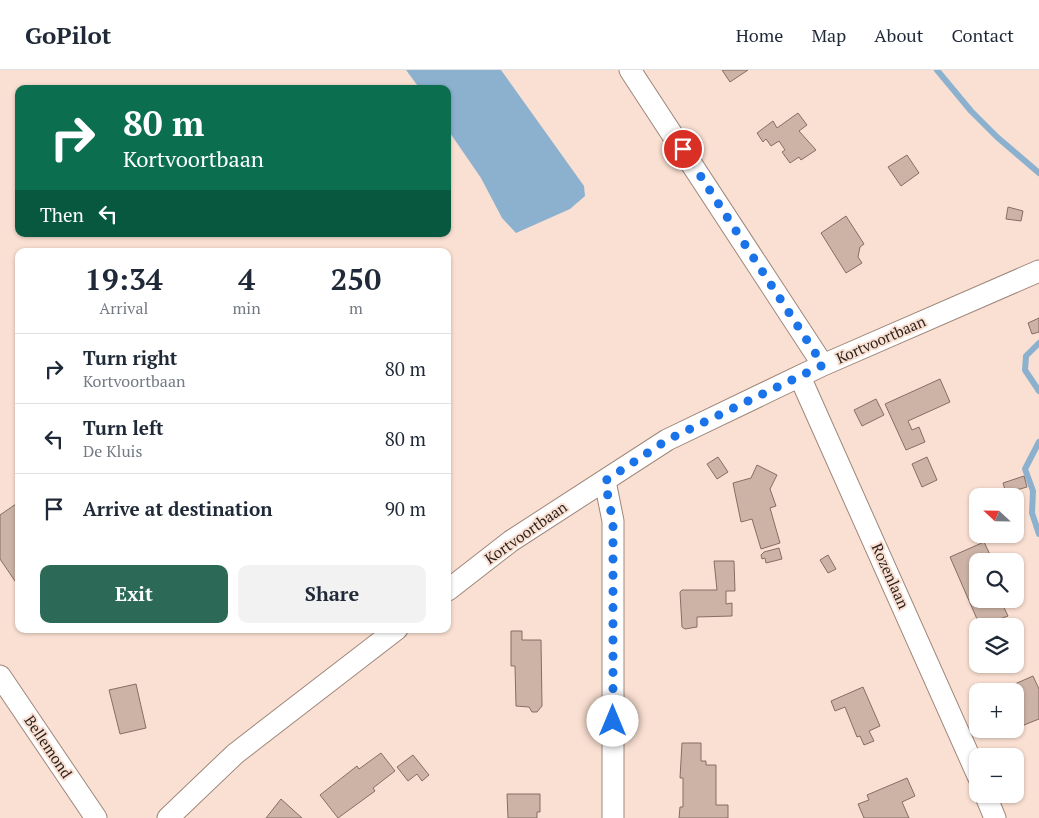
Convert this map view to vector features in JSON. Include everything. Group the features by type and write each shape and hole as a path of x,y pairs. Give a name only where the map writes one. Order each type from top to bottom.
{"street":[{"path":"630,70 823,365"},
{"name":"Kortvoortbaan","path":"451,588 511,541 667,440 823,365 1039,271"},
{"name":"Rozenlaan","path":"800,377 969,756"},
{"path":"605,481 613,522 613,818"},
{"path":"168,818 235,754 392,633"},
{"name":"Bellemond","path":"0,676 96,818"},
{"path":"989,803 995,818"}],"water":[{"path":"406,70 501,70 584,186 585,196 570,209 516,233 502,218 481,178 451,134 451,85 417,85"}],"building":[{"path":"722,70 748,70 730,82"},
{"path":"798,113 807,125 799,131 816,150 801,160 799,157 790,163 782,152 785,150 779,141 771,146 766,139 763,142 757,133 773,121 777,128"},
{"path":"907,155 919,173 901,186 888,167"},
{"path":"1008,207 1023,211 1021,221 1006,219"},
{"path":"846,216 864,244 860,247 858,257 862,263 846,273 821,233"},
{"path":"1039,318 1039,332 1032,334 1028,323"},
{"path":"940,379 950,402 908,421 912,430 919,427 925,442 906,450 885,404"},
{"path":"876,399 884,415 862,426 854,410"},
{"path":"718,457 728,472 717,479 707,464"},
{"path":"927,457 937,480 922,487 912,464"},
{"path":"757,465 777,475 770,489 776,506 770,508 780,543 761,549 752,519 741,522 733,483 751,478"},
{"path":"1024,476 1027,487 1004,488 1003,483"},
{"path":"15,505 15,581 0,559 0,515"},
{"path":"982,543 984,543 989,553 969,553 969,601 950,557"},
{"path":"779,548 782,559 766,563 765,558 762,559 761,555 764,552"},
{"path":"828,555 836,569 828,573 820,560"},
{"path":"714,561 734,561 735,591 726,591 726,604 732,603 732,616 697,617 697,627 685,629 682,627 680,592 682,590 717,590"},
{"path":"972,608 1004,608 1008,616 1002,618 977,618"},
{"path":"511,631 522,631 522,640 541,640 542,706 537,712 532,712 529,707 516,706 515,666 511,666"},
{"path":"1033,676 1039,689 1039,719 1024,725 1024,683 1017,683"},
{"path":"136,684 146,728 120,734 109,690"},
{"path":"863,687 880,726 869,731 874,741 864,745 860,736 857,737 845,707 835,711 831,701"},
{"path":"682,743 701,743 701,761 706,761 706,765 716,765 716,805 728,805 728,818 679,818 680,807 683,807 683,778 680,778"},
{"path":"381,753 395,771 373,788 375,791 338,818 320,795 357,766 359,769"},
{"path":"413,755 429,775 422,781 417,774 408,781 397,767"},
{"path":"907,778 915,796 902,802 909,818 864,818 858,804 869,800 867,795"},
{"path":"507,794 540,794 540,812 537,812 537,818 508,818"},
{"path":"281,799 302,818 266,818"}],"waterway":[{"path":"937,70 971,111 997,137 1039,173"},
{"path":"1039,343 1026,356 1025,370 1039,391"},
{"path":"1039,442 1025,469 1033,491 1032,513 1039,534"}],"route":[{"path":"613,721 613,522 605,481 667,440 823,365 683,149"}]}
